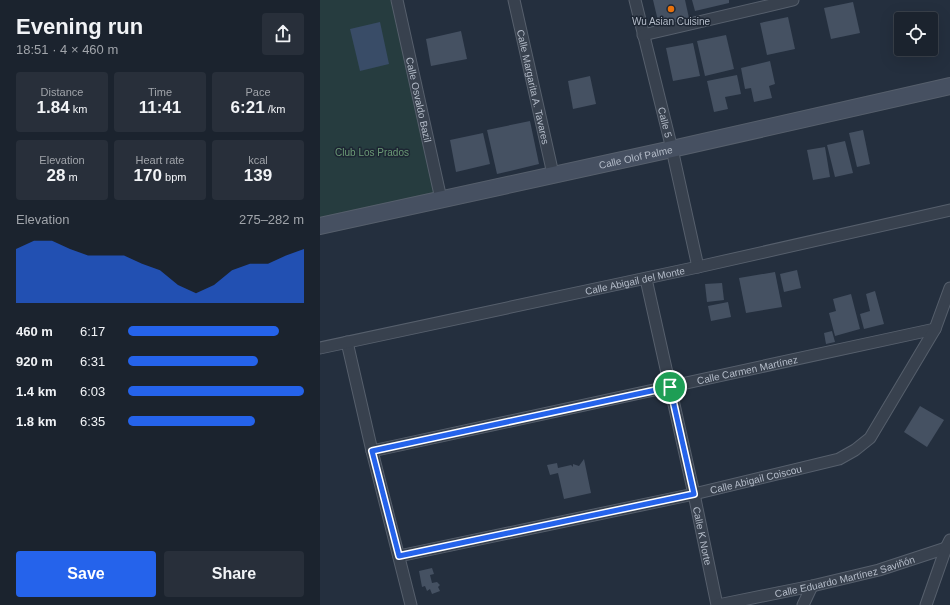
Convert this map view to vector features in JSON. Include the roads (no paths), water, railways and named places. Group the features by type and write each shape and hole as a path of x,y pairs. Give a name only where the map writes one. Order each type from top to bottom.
{"street":[{"name":"Calle Osvaldo Bazil","path":"397,0 441,199"},
{"name":"Calle Margarita A. Tavares","path":"514,0 553,174"},
{"name":"Calle 5","path":"635,0 672,149 698,268"},
{"path":"643,35 743,6 793,0"},
{"name":"Calle Olof Palme","path":"320,226 950,86"},
{"name":"Calle Abigail del Monte","path":"320,348 698,268 950,210"},
{"name":"Calle K Norte","path":"646,279 717,605"},
{"name":"Calle Abigail Coiscou","path":"399,556 694,494 839,460 870,438 935,329 950,288"},
{"name":"Calle Carmen Martínez","path":"372,451 935,329"},
{"path":"348,342 372,451 411,605"},
{"path":"926,605 948,544"},
{"name":"Calle Eduardo Martínez Saviñón","path":"717,605 812,586 879,570 948,544"},
{"path":"803,605 812,586"}],"water":[{"path":"380,22 389,64 360,71 350,29"}],"place":[{"name":"Wu Asian Cuisine","path":"671,9"}],"park label":[{"name":"Club Los Prados","path":"372,152"}]}
